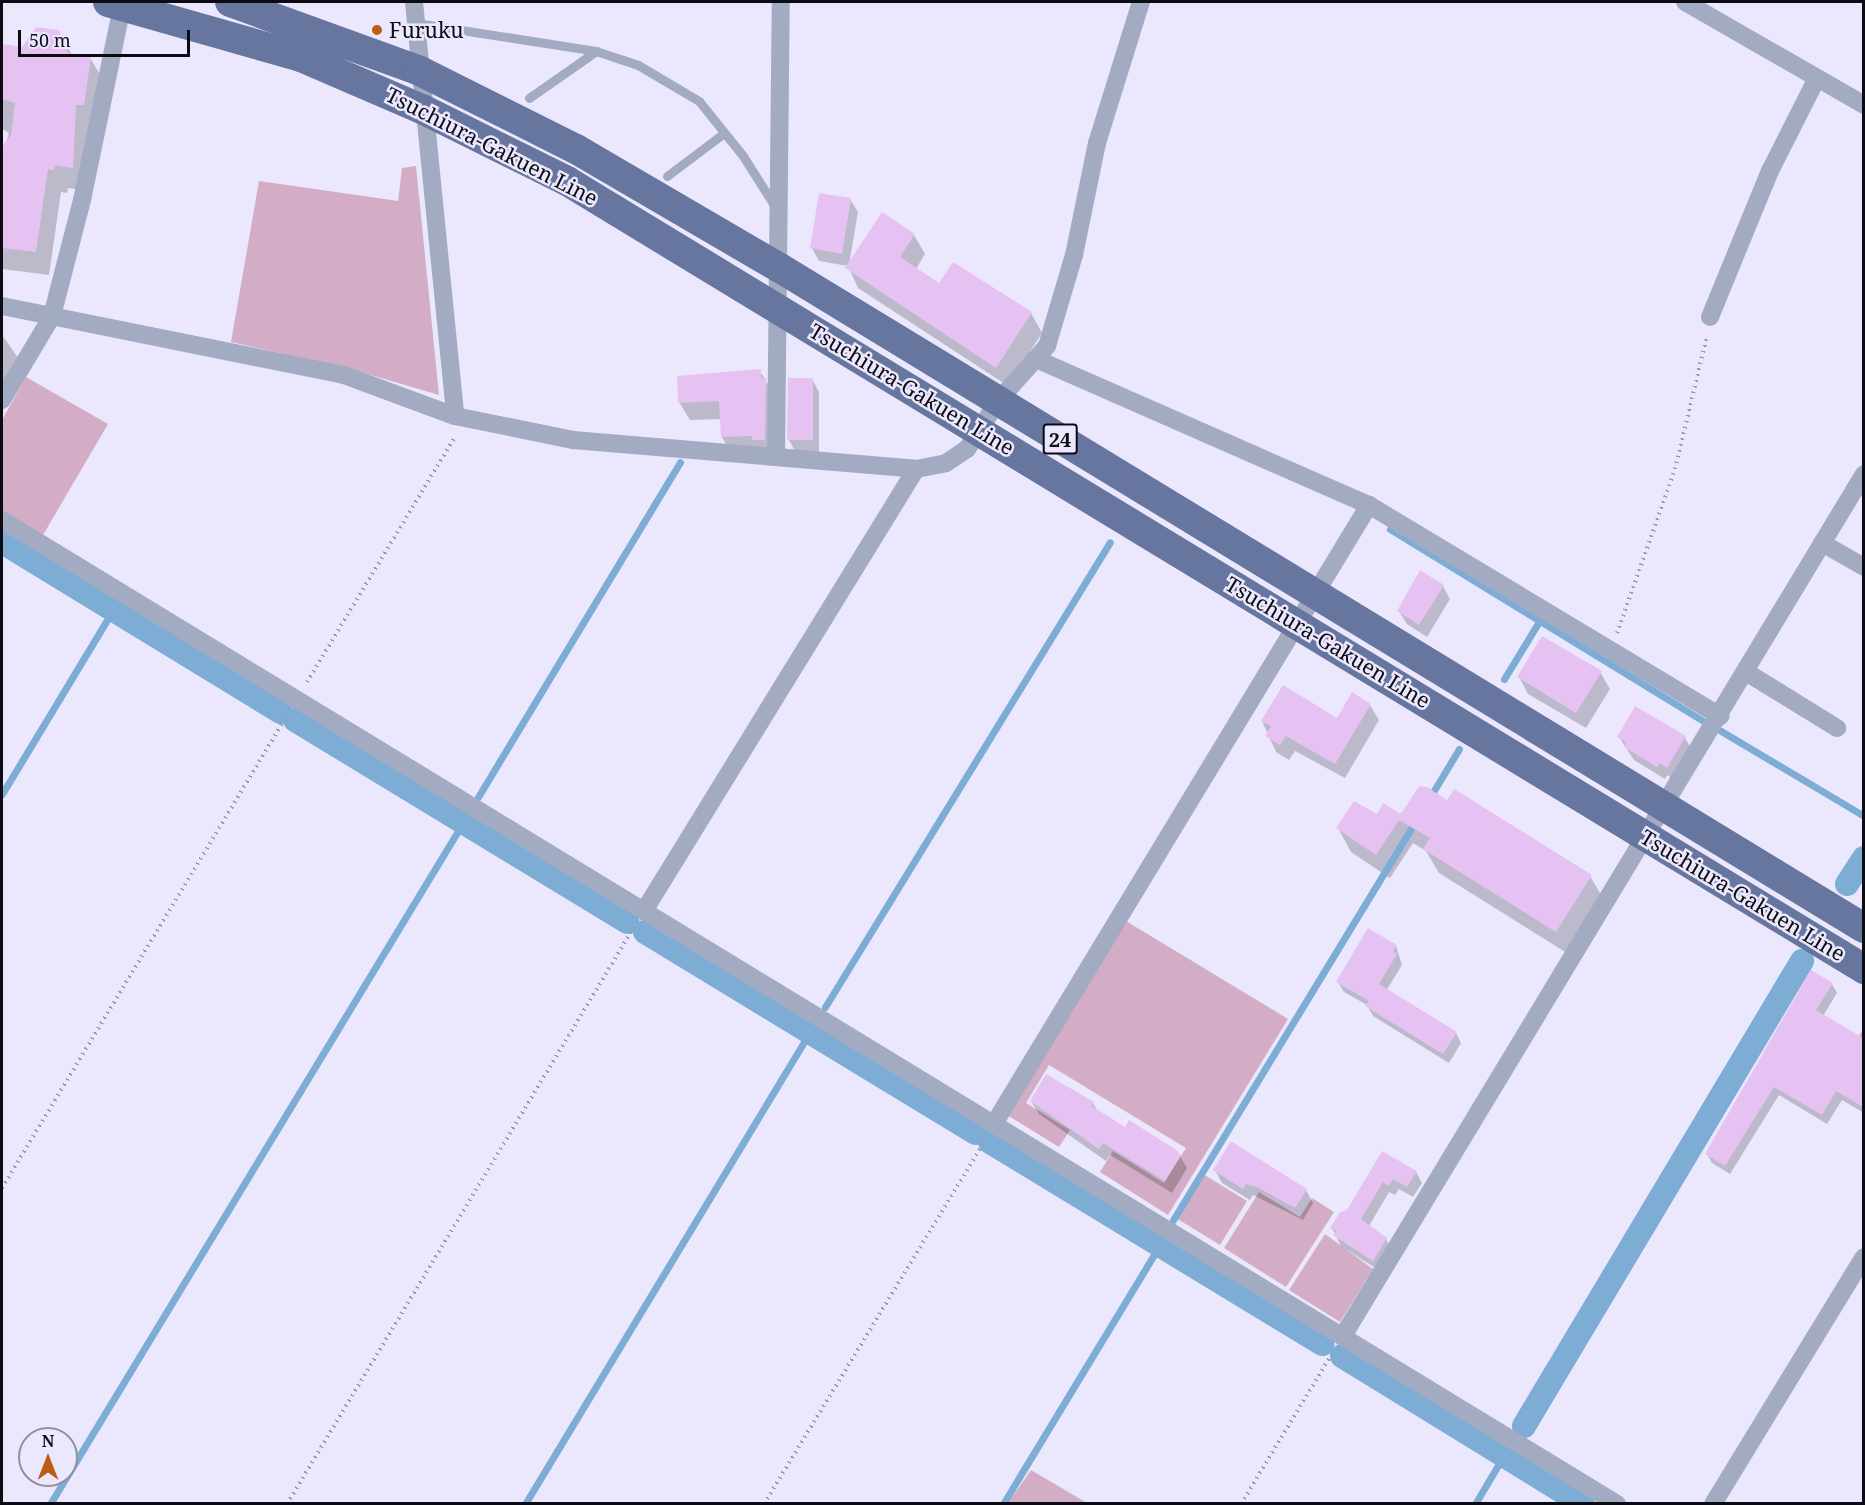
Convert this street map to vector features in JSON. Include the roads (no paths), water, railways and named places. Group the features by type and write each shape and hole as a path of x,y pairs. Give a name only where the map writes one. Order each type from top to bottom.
{"main road":[{"name":"Tsuchiura-Gakuen Line","path":"118,2 301,57 422,109 567,181 980,430 1863,969"},
{"name":"Tsuchiura-Gakuen Line","path":"230,2 418,70 576,149 780,268 1863,928"}],"street":[{"path":"2,400 52,316 82,200 118,2"},
{"path":"414,2 413,22 455,416"},
{"path":"776,457 780,268 781,2"},
{"path":"2,306 344,375 455,416 573,441 916,469 946,463 967,449 998,401 1047,346 1074,255 1096,143 1141,2"},
{"path":"1685,2 1863,105"},
{"path":"1710,317 1770,171 1817,78"},
{"path":"1036,359 1369,505 1720,716"},
{"path":"644,911 916,469"},
{"path":"1343,1336 1862,480"},
{"path":"994,1124 1316,596 1369,505"},
{"path":"2,520 1617,1503"},
{"path":"1822,543 1863,567"},
{"path":"1746,672 1837,728"},
{"path":"1713,1503 1863,1257"}],"lane":[{"path":"413,22 596,51 638,65 675,84 699,101 780,214"},
{"path":"529,98 596,51"},
{"path":"667,176 724,133"}],"waterway":[{"path":"478,797 680,462"},
{"path":"1390,529 1707,723"},
{"path":"2,542 281,712"},
{"path":"825,1007 1110,542"},
{"path":"2,794 113,610"},
{"path":"1504,679 1538,623"},
{"path":"295,720 627,922"},
{"path":"1721,731 1864,816"},
{"path":"1430,797 1459,749"},
{"path":"50,1504 464,821"},
{"path":"1173,1220 1415,822"},
{"path":"1847,884 1864,858"},
{"path":"645,932 976,1133"},
{"path":"1524,1426 1802,961"},
{"path":"525,1504 810,1032"},
{"path":"990,1142 1322,1344"},
{"path":"1003,1504 1161,1243"},
{"path":"1342,1356 1583,1504"},
{"path":"1475,1504 1504,1455"}],"place":[{"name":"Furuku","path":"377,30"}]}
